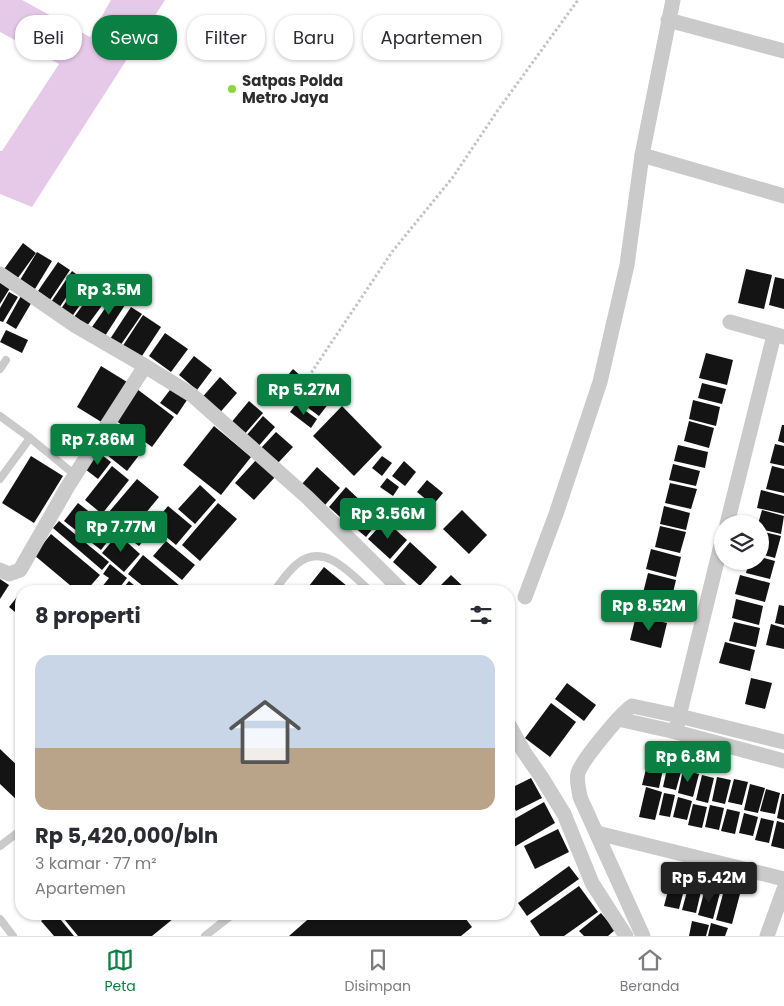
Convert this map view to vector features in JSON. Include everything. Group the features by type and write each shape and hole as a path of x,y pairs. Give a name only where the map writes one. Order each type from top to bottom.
{"street":[{"path":"525,598 556,514 600,382 627,265 642,155 673,0"},
{"path":"668,20 784,51"},
{"path":"642,155 784,196"},
{"path":"0,274 76,326 192,395 306,497 396,585"},
{"path":"729,515 779,336 730,322"},
{"path":"7,572 20,570 75,475 145,366"},
{"path":"676,732 715,570"},
{"path":"643,936 580,796 577,782 578,772 595,748 618,719 628,709 635,706 784,742"},
{"path":"618,719 676,732 784,761"},
{"path":"515,736 564,814 592,883 626,936"},
{"path":"596,832 784,879"},
{"path":"767,936 784,889"}],"lane":[{"path":"0,369 6,360"},
{"path":"0,416 75,475"},
{"path":"0,479 30,438"},
{"path":"279,585 296,564 306,558 318,556 331,558 363,585"},
{"path":"0,846 15,835"},
{"path":"0,919 13,936"},
{"path":"205,936 225,920"}],"path":[{"path":"303,385 392,252 453,177 498,110 578,0"}],"shaded area":[{"path":"0,0 22,0 50,15 15,15 15,40 0,32"},
{"path":"111,0 165,0 155,15 102,15"},
{"path":"82,33 90,37 92,33 92,60 126,60 32,207 0,194 0,151 2,151 59,64 52,60 82,60"}],"building":[{"path":"23,243 36,253 15,282 2,272"},
{"path":"37,252 52,261 35,289 20,280"},
{"path":"58,262 70,270 50,300 38,291"},
{"path":"746,269 772,275 764,309 738,303"},
{"path":"72,271 80,277 59,308 51,302"},
{"path":"84,277 94,285 71,318 60,310"},
{"path":"775,277 784,279 784,309 769,305"},
{"path":"0,280 12,285 0,304"},
{"path":"96,287 109,296 87,326 74,317"},
{"path":"9,292 18,297 3,322 0,321 0,308"},
{"path":"22,294 33,300 16,329 6,323"},
{"path":"113,297 125,305 105,336 92,327"},
{"path":"131,307 142,314 120,346 110,339"},
{"path":"143,315 161,327 140,359 122,347"},
{"path":"6,330 28,340 22,353 0,342"},
{"path":"165,333 188,349 171,372 149,356"},
{"path":"706,353 733,360 727,385 699,378"},
{"path":"194,356 212,370 197,390 179,375"},
{"path":"101,366 127,382 103,423 77,407"},
{"path":"293,369 302,377 292,388 283,381"},
{"path":"220,377 237,393 217,416 199,401"},
{"path":"702,383 726,389 722,404 698,398"},
{"path":"283,384 291,390 283,400 275,394"},
{"path":"173,386 189,397 177,415 160,403"},
{"path":"311,388 329,403 319,416 300,402"},
{"path":"137,389 174,417 152,447 115,420"},
{"path":"693,400 720,407 716,426 689,419"},
{"path":"249,401 263,413 243,436 230,424"},
{"path":"296,404 317,419 311,428 290,412"},
{"path":"342,406 382,447 354,476 313,436"},
{"path":"263,416 275,427 257,448 245,437"},
{"path":"689,421 714,428 709,448 684,441"},
{"path":"782,425 784,425 784,443 778,441"},
{"path":"121,426 146,446 127,471 102,451"},
{"path":"214,426 251,457 221,495 183,465"},
{"path":"276,432 293,447 278,463 261,448"},
{"path":"775,444 784,446 784,466 770,463"},
{"path":"678,445 708,452 705,468 674,461"},
{"path":"98,452 111,462 98,479 85,469"},
{"path":"31,456 63,476 34,523 2,503"},
{"path":"382,456 392,463 382,476 372,468"},
{"path":"257,459 275,477 254,500 235,483"},
{"path":"404,461 416,472 405,486 392,476"},
{"path":"673,464 700,471 696,486 669,480"},
{"path":"112,466 129,480 102,514 85,500"},
{"path":"772,466 784,469 784,493 766,489"},
{"path":"317,467 340,488 325,505 302,484"},
{"path":"387,478 399,487 393,496 380,487"},
{"path":"137,479 159,497 140,520 152,530 139,546 103,519"},
{"path":"427,480 443,493 433,505 417,492"},
{"path":"670,483 697,489 691,509 665,503"},
{"path":"200,485 216,500 195,524 178,509"},
{"path":"346,487 367,507 350,526 329,507"},
{"path":"761,490 784,496 784,514 757,508"},
{"path":"78,503 115,532 101,550 64,521"},
{"path":"218,503 237,519 200,561 182,545"},
{"path":"168,506 192,526 176,545 152,525"},
{"path":"664,506 690,513 686,530 660,524"},
{"path":"369,507 382,517 366,537 353,526"},
{"path":"462,510 487,535 469,554 443,529"},
{"path":"762,510 784,516 781,534 769,531 769,515 761,515"},
{"path":"385,520 407,540 390,559 368,539"},
{"path":"59,521 109,562 102,570 53,528"},
{"path":"660,526 686,532 680,553 655,547"},
{"path":"769,533 781,536 775,558 769,556"},
{"path":"51,534 100,575 91,585 70,585 34,555"},
{"path":"118,534 140,554 124,572 102,553"},
{"path":"166,541 195,565 182,580 153,556"},
{"path":"410,542 437,567 419,585 393,562"},
{"path":"651,549 681,557 676,577 646,569"},
{"path":"143,555 179,585 142,585 128,574"},
{"path":"769,559 775,561 770,579 746,573 747,570 769,570"},
{"path":"110,564 127,578 122,585 103,585 109,578 103,574"},
{"path":"324,567 346,585 310,585"},
{"path":"648,573 676,580 671,601 643,593"},
{"path":"451,575 462,585 441,585"},
{"path":"740,575 770,583 765,602 735,594"},
{"path":"0,579 9,585 0,599"},
{"path":"129,581 134,585 126,585"},
{"path":"644,596 672,603 667,621 640,614"},
{"path":"736,599 763,606 759,625 732,618"},
{"path":"15,600 15,612 9,607"},
{"path":"779,605 784,606 784,625 775,623"},
{"path":"636,616 667,623 661,648 630,640"},
{"path":"734,622 760,628 756,647 729,641"},
{"path":"771,624 784,628 784,649 766,645"},
{"path":"725,642 755,650 750,671 719,663"},
{"path":"751,678 772,683 765,709 745,704"},
{"path":"567,683 596,705 584,721 555,699"},
{"path":"551,703 576,722 550,757 525,738"},
{"path":"0,749 15,763 15,798 0,784"},
{"path":"648,761 664,765 659,788 642,785"},
{"path":"668,764 682,768 676,790 663,787"},
{"path":"683,770 699,774 693,797 678,793"},
{"path":"702,775 714,778 708,803 696,800"},
{"path":"717,777 731,780 725,804 712,801"},
{"path":"531,778 542,798 516,811 515,786"},
{"path":"734,779 748,782 742,805 728,802"},
{"path":"750,784 765,788 758,813 744,810"},
{"path":"646,787 662,792 655,820 639,817"},
{"path":"766,789 780,793 775,814 760,811"},
{"path":"664,793 675,795 670,817 659,815"},
{"path":"782,794 784,794 784,820 777,818"},
{"path":"678,797 692,801 687,820 673,817"},
{"path":"544,802 555,823 515,846 515,819"},
{"path":"693,804 707,807 702,828 688,825"},
{"path":"710,805 724,808 719,830 705,827"},
{"path":"727,809 740,812 735,834 721,831"},
{"path":"744,813 758,817 753,836 739,833"},
{"path":"761,818 774,821 769,843 755,840"},
{"path":"777,821 784,823 784,849 771,846"},
{"path":"558,829 569,852 535,869 524,846"},
{"path":"569,866 579,879 527,916 518,903"},
{"path":"670,883 685,886 679,909 664,906"},
{"path":"689,884 702,887 696,913 682,910"},
{"path":"579,886 598,912 564,936 540,936 530,921"},
{"path":"705,889 720,893 713,919 698,915"},
{"path":"724,890 740,894 732,924 716,920"},
{"path":"601,913 615,930 608,936 584,936 579,931"},
{"path":"61,920 74,936 54,936 41,921"},
{"path":"65,920 172,920 152,936 78,936"},
{"path":"307,920 467,920 472,927 461,936 289,936"},
{"path":"692,921 709,925 706,936 689,936"},
{"path":"711,923 728,928 725,936 708,936"}],"place":[{"name":"Satpas Polda Metro Jaya","path":"232,89"}]}
